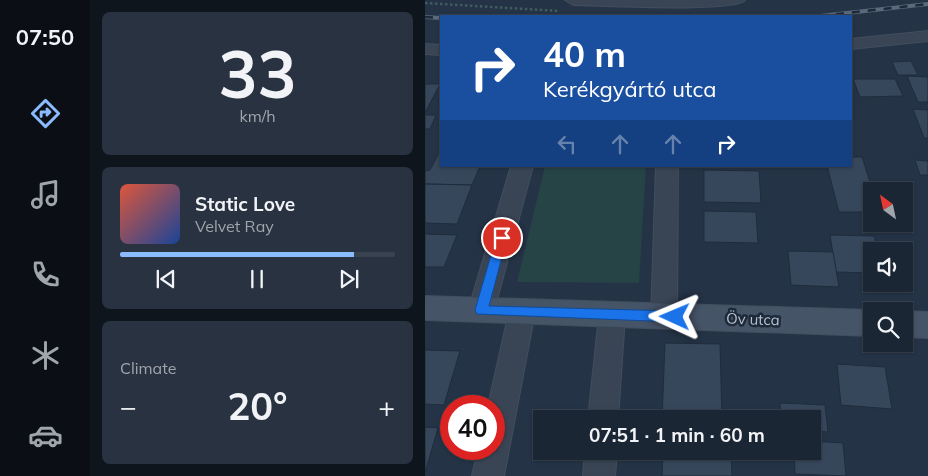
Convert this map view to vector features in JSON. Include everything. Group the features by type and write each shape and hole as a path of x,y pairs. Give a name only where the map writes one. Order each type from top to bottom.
{"street":[{"path":"570,6 704,3 737,0"},
{"path":"852,44 928,36"},
{"path":"425,49 440,50"},
{"path":"481,310 522,167"},
{"path":"664,316 667,167"},
{"name":"Öv utca","path":"425,308 612,316 863,323"},
{"path":"488,476 522,312"},
{"path":"604,410 612,316"},
{"path":"913,324 928,325"},
{"path":"599,476 600,460"}],"path":[{"path":"425,3 570,6"}],"green space":[{"path":"545,167 646,167 639,283 517,282"}],"building":[{"path":"911,61 918,75 898,75 892,62"},
{"path":"907,76 928,77 928,102 918,102"},
{"path":"853,79 895,79 903,96 860,97"},
{"path":"425,84 440,84 426,111 425,111"},
{"path":"913,109 928,110 928,138 924,138"},
{"path":"425,115 436,115 430,129 425,129"},
{"path":"439,153 440,167 480,167 472,185 425,184 425,171 430,170"},
{"path":"852,157 862,157 870,182 863,182 863,212 839,212 827,167 852,167"},
{"path":"915,160 928,161 928,175 920,175"},
{"path":"704,170 759,171 761,203 704,202"},
{"path":"425,184 472,185 457,224 425,223"},
{"path":"704,211 756,212 758,243 704,242"},
{"path":"425,234 457,235 444,267 425,267"},
{"path":"830,235 874,236 876,242 863,242 863,273 836,272"},
{"path":"788,251 833,252 839,287 791,285"},
{"path":"665,343 720,344 722,410 662,410"},
{"path":"425,350 460,351 447,395 440,395 440,405 425,404"},
{"path":"837,364 885,367 892,409 841,405"},
{"path":"780,403 825,405 828,432 821,432 821,410 780,410"},
{"path":"425,427 438,428 425,473"},
{"path":"821,442 843,443 846,476 795,474 794,460 821,460"},
{"path":"663,460 731,460 732,476 662,476"}],"railway":[{"path":"829,15 928,4"},
{"path":"425,17 440,18"}],"route":[{"path":"502,238 481,310 675,317"}]}
